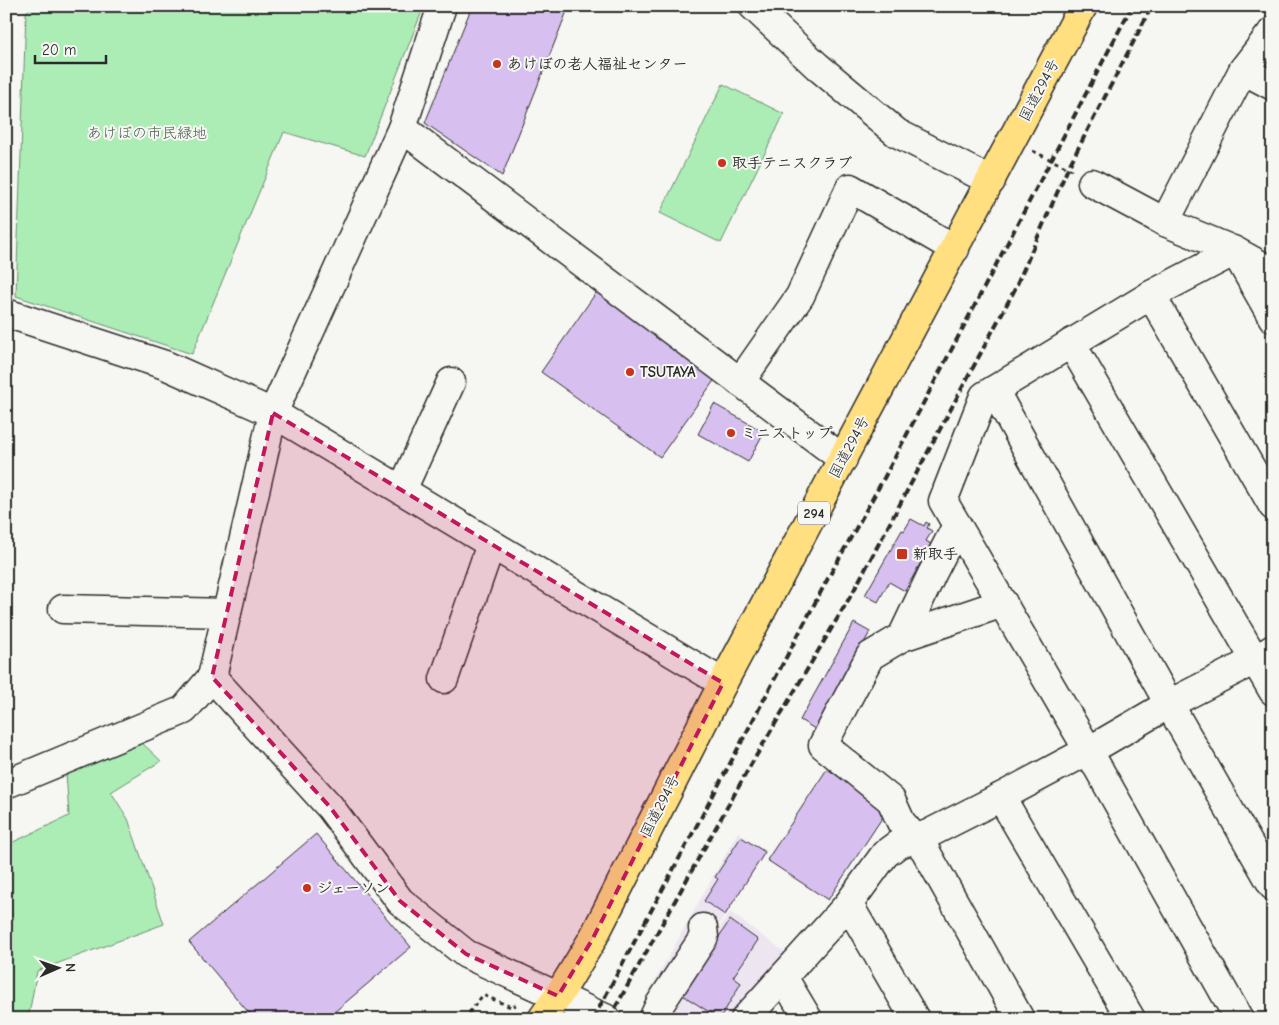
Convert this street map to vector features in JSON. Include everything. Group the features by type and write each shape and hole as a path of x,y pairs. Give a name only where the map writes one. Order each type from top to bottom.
{"highway":[{"name":"国道294号","path":"542,1019 592,940 723,683 1083,6"}],"street":[{"path":"6,784 184,710 212,677 273,413 402,128 442,6"},
{"path":"753,6 818,66 897,133 991,181"},
{"path":"1165,222 1243,70 1273,31"},
{"path":"1243,70 1273,86"},
{"path":"402,128 843,459"},
{"path":"1092,183 1165,222 1235,251 1273,272"},
{"path":"740,382 800,296 850,188 955,249"},
{"path":"1235,251 1151,296 984,396 943,501 1088,750 1239,1019"},
{"path":"1235,251 1273,318"},
{"path":"1151,296 1273,506"},
{"path":"6,313 165,365 273,413 723,683"},
{"path":"1071,343 1264,654 1273,691"},
{"path":"402,490 451,382"},
{"path":"994,390 1273,886"},
{"path":"902,638 957,525"},
{"path":"444,679 491,544"},
{"path":"1003,603 902,638 870,656 823,745 891,800 901,822 926,850 1020,1019"},
{"path":"63,609 227,612"},
{"path":"745,1019 847,906 885,854 897,845 928,834 1002,797 1169,704 1264,654"},
{"path":"212,677 330,807 400,900 466,954 607,1019"},
{"path":"1002,797 1131,1019"},
{"path":"847,906 853,912 914,1019"},
{"path":"653,1019 660,1004 704,937 703,928"},
{"path":"783,977 808,1019"}],"path":[{"path":"1012,140 1068,168 1092,183"}],"highlighted area":[{"path":"273,413 723,683 592,940 558,996 466,954 400,901 330,807 212,677"}],"shaded area":[{"path":"738,832 766,852 663,1011 642,1004"},
{"path":"730,912 789,955 732,1019 671,1019 662,1015"}],"green space":[{"name":"あけぼの市民緑地","path":"33,6 424,6 365,156 284,132 192,354 16,296 26,12"},
{"name":"取手テニスクラブ","path":"723,84 784,114 721,243 660,213"},
{"path":"140,741 161,761 111,792 128,819 164,924 37,971 27,1019 6,1019 6,931 12,926 9,844 69,816 66,772"}],"building":[{"name":"あけぼの老人福祉センター","path":"472,6 569,6 502,176 425,123"},
{"name":"TSUTAYA","path":"600,287 720,372 660,457 541,372"},
{"name":"ミニストップ","path":"714,404 764,432 748,462 698,434"},
{"path":"911,519 924,526 926,522 929,524 927,528 932,531 926,541 931,544 905,591 889,582 878,602 865,595 902,530 904,531"},
{"path":"854,623 870,632 815,729 800,720"},
{"path":"827,769 885,807 886,812 828,900 767,860"},
{"name":"ジェーソン","path":"316,834 411,947 326,1019 254,1019 189,942"},
{"path":"741,837 765,852 725,915 704,901 718,879 715,877"},
{"path":"730,920 758,940 733,977 741,983 720,1019 681,994"}],"railway":[{"path":"593,1019 826,582 884,478 1132,6"},
{"path":"609,1019 749,768 853,592 1015,289 1068,168 1152,6"}],"place":[{"name":"あけぼの老人福祉センター","path":"497,64"},
{"name":"取手テニスクラブ","path":"722,163"},
{"name":"TSUTAYA","path":"630,372"},
{"name":"ミニストップ","path":"731,433"},
{"name":"新取手","path":"902,554"},
{"name":"ジェーソン","path":"307,888"}]}
